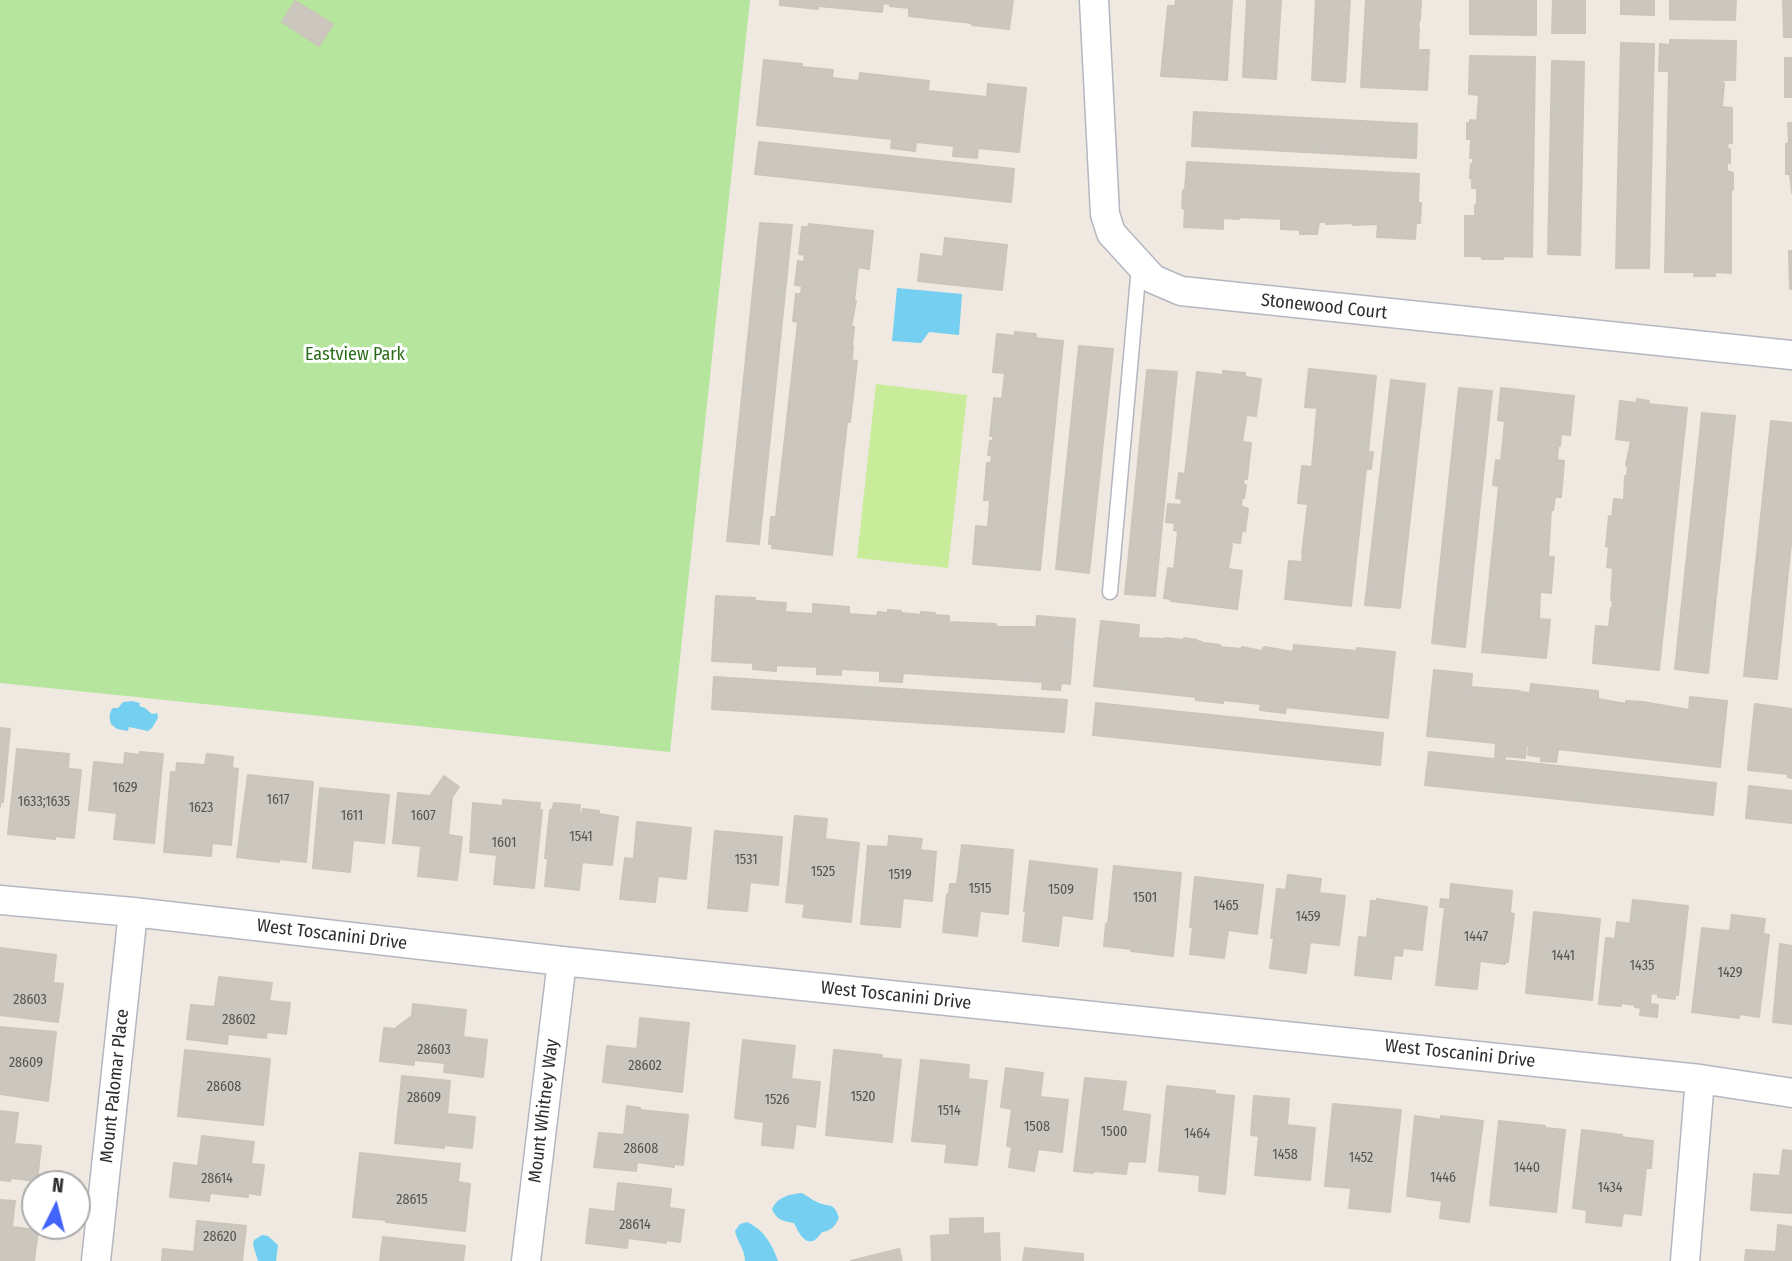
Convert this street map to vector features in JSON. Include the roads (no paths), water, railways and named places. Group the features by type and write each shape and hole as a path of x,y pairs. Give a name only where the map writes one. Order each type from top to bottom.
{"street":[{"name":"Stonewood Court","path":"1094,0 1105,214 1111,233 1153,279 1181,291 1792,355"},
{"name":"West Toscanini Drive","path":"0,900 1700,1079 1792,1093"},
{"name":"Mount Palomar Place","path":"96,1261 133,912"},
{"name":"Mount Whitney Way","path":"526,1261 562,961"},
{"path":"1685,1261 1700,1079"}],"lane":[{"path":"1110,592 1139,265"}],"water":[{"path":"897,288 962,294 959,335 929,332 921,343 892,341"},
{"path":"123,702 140,703 139,706 152,714 157,713 158,718 148,731 129,727 128,731 117,729 111,724 110,715 113,708 118,708"},
{"path":"802,1193 833,1207 839,1218 832,1228 822,1232 813,1241 805,1240 794,1223 780,1219 772,1209 781,1199"},
{"path":"747,1222 767,1238 778,1261 745,1261 735,1231 740,1224"},
{"path":"262,1235 268,1236 278,1245 276,1261 258,1261 253,1245 254,1240"}],"park label":[{"name":"Eastview Park","path":"355,355"}]}
